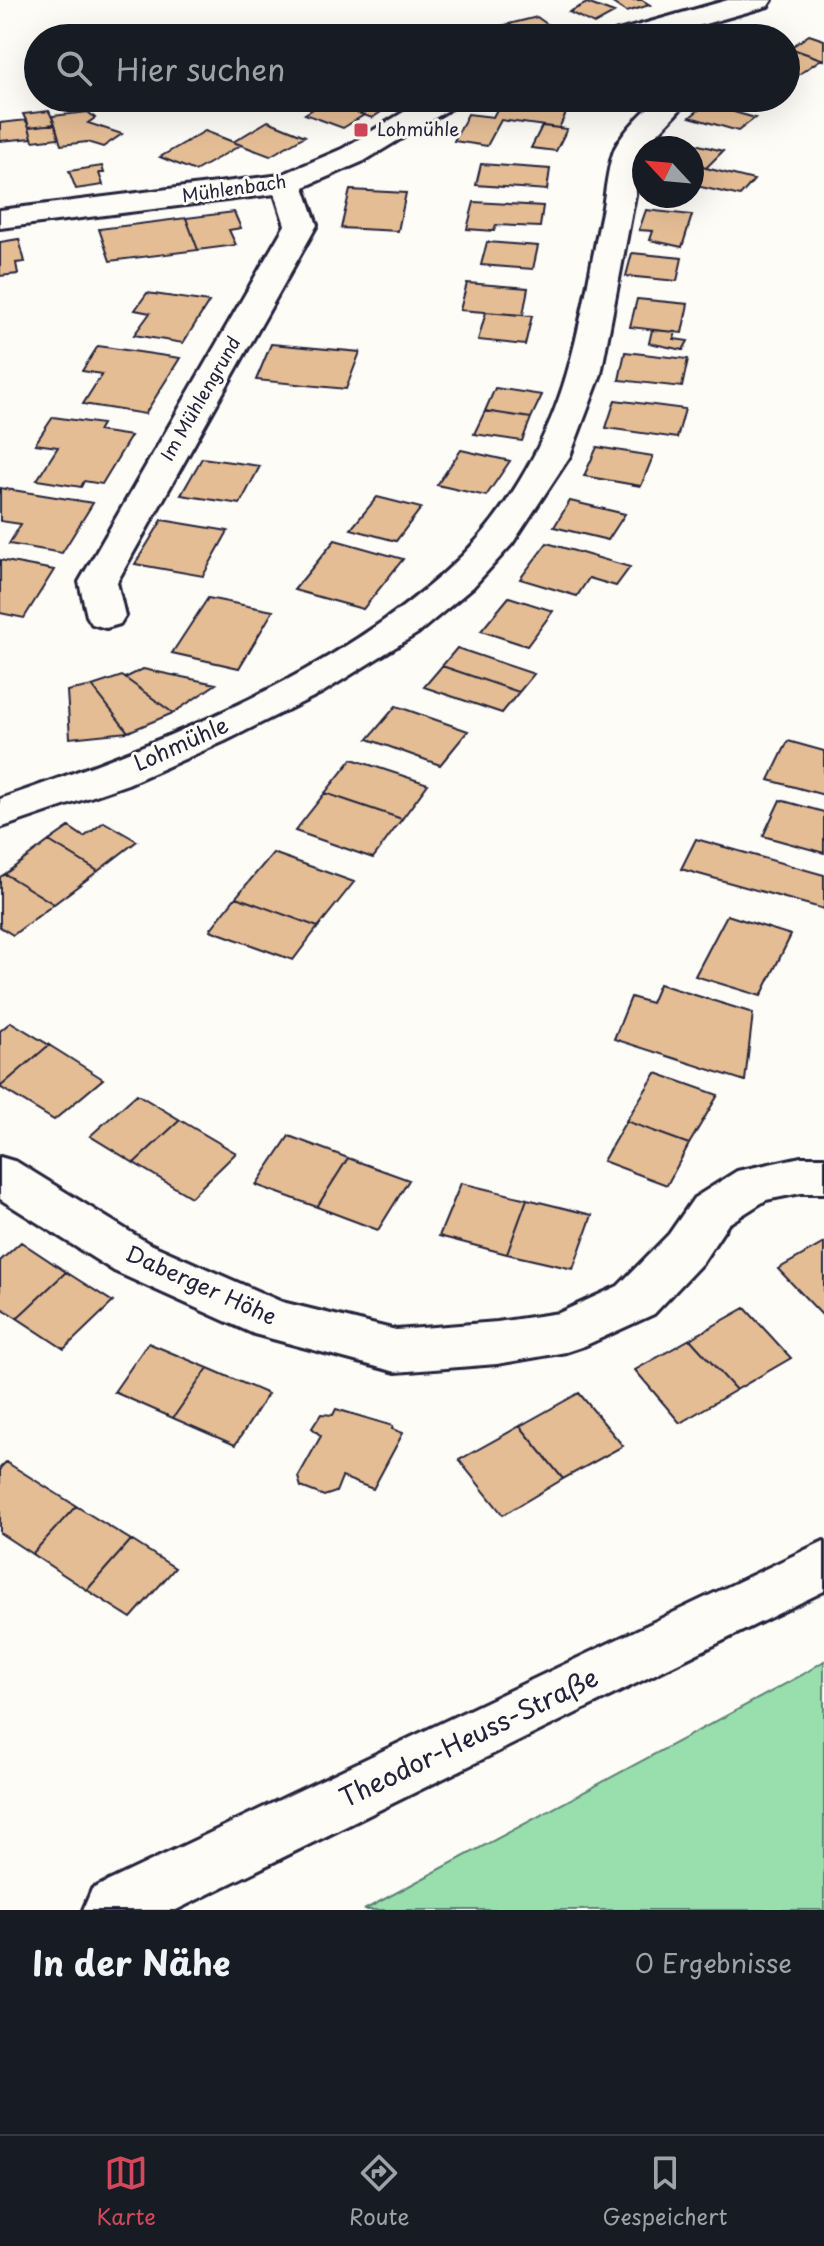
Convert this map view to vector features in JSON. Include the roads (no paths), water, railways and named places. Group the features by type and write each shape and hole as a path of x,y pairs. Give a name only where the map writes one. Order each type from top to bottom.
{"street":[{"path":"674,24 758,0"},
{"path":"706,15 720,24"},
{"name":"Mühlenbach","path":"0,219 287,183 353,155 425,112"},
{"name":"Lohmühle","path":"0,814 142,762 309,683 404,625 460,579 499,536 552,456 584,374 630,149 661,112"},
{"name":"Im Mühlengrund","path":"106,616 98,582 301,225 287,183"},
{"name":"Daberger Höhe","path":"5,1185 131,1257 272,1320 396,1351 497,1343 566,1332 636,1300 686,1248 711,1211 754,1184 801,1175 824,1175"},
{"name":"Theodor-Heuss-Straße","path":"113,1910 824,1565"}],"place":[{"name":"Lohmühle","path":"361,130"}]}
